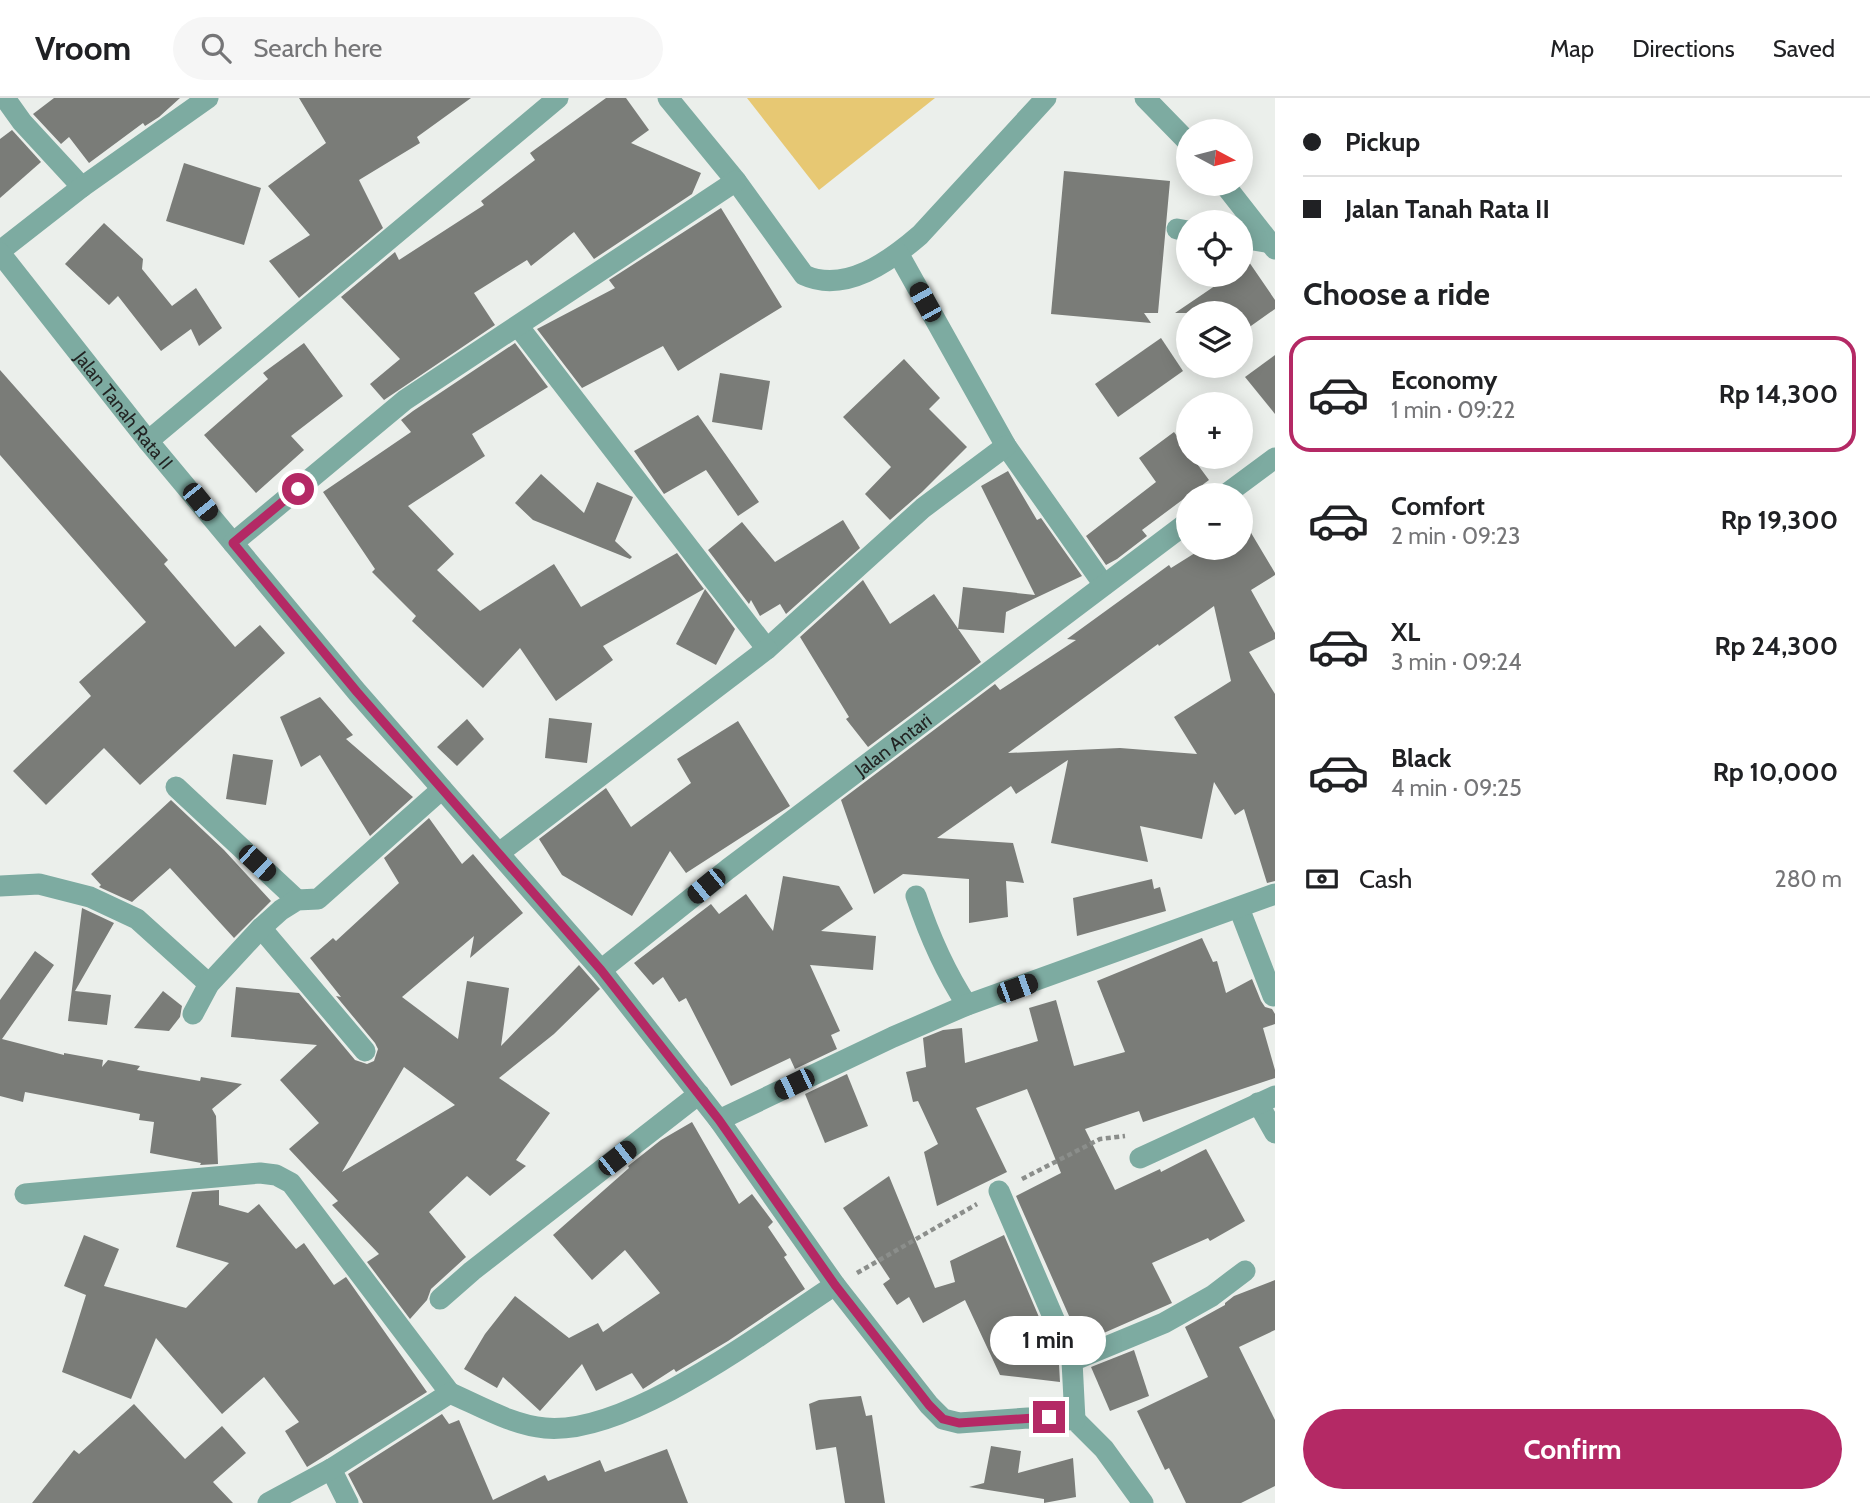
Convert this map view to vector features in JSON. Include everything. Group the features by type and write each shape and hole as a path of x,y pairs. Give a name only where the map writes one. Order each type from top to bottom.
{"street":[{"path":"8,98 7,102 22,122 82,187"},
{"path":"0,252 82,187 208,98"},
{"path":"148,441 558,98"},
{"path":"667,98 736,181 796,266 804,275 817,281 830,282 876,267 920,235 1046,98"},
{"path":"1145,98 1176,130"},
{"path":"233,543 405,400 736,181"},
{"path":"1233,196 1273,246"},
{"path":"1253,241 1273,246"},
{"name":"Jalan Tanah Rata II","path":"0,252 148,441 357,692 601,970 719,1120 835,1285 929,1405 943,1419 959,1423 1028,1418 1075,1420"},
{"path":"898,253 1006,446 1104,585"},
{"path":"518,326 766,649"},
{"path":"499,853 766,649 923,508 1006,446"},
{"path":"1241,483 1275,458"},
{"name":"Jalan Antari","path":"601,970 727,869 1176,531"},
{"path":"176,787 297,900"},
{"path":"192,1014 209,984 281,910 297,900 317,899 442,789"},
{"path":"0,886 39,884 90,897 136,919 209,984"},
{"path":"719,1120 967,1005 1275,894"},
{"path":"916,896 932,944 967,1005"},
{"path":"1239,908 1273,996"},
{"path":"261,928 366,1051"},
{"path":"440,1299 699,1094"},
{"path":"1140,1158 1267,1100 1275,1133"},
{"path":"25,1194 260,1173 276,1175 292,1183 450,1393 520,1423 546,1428 587,1425 615,1416 678,1387 835,1285"},
{"path":"999,1191 1072,1361 1075,1420 1104,1450 1143,1503"},
{"path":"1072,1361 1164,1323 1212,1296 1245,1271"},
{"path":"268,1503 331,1469 450,1393"},
{"path":"331,1469 348,1503"}],"shaded area":[{"path":"747,98 935,98 819,190"}],"building":[{"path":"54,98 180,98 159,117 145,126 143,123 89,163 69,137 61,144 33,114"},
{"path":"299,98 471,98 417,137 420,143 359,180 383,228 299,298 269,261 310,235 268,186 326,143"},
{"path":"606,98 626,98 649,130 631,143 701,173 692,194 594,259 574,232 531,266 527,260 474,293 495,325 384,400 370,384 400,359 341,297 395,252 399,260 484,205 481,201 535,160 530,153"},
{"path":"12,130 41,162 0,198 0,139"},
{"path":"184,163 261,188 244,245 166,221"},
{"path":"1064,171 1170,181 1158,313 1144,313 1151,323 1051,314"},
{"path":"721,208 782,307 678,371 663,346 582,388 537,329 615,288 609,280"},
{"path":"104,223 143,259 142,269 172,306 196,288 222,328 199,346 191,329 161,351 118,296 109,305 65,264"},
{"path":"1253,268 1275,300 1275,309 1253,325 1253,301 1193,301 1213,287 1253,287"},
{"path":"1161,338 1176,360 1176,376 1118,417 1095,384"},
{"path":"304,343 343,396 291,436 304,450 256,493 204,435 268,379 263,373"},
{"path":"515,343 548,387 472,434 485,456 408,506 454,554 437,570 480,611 554,564 581,607 677,553 704,589 603,646 613,660 556,701 520,648 483,688 412,621 416,616 372,572 375,569 323,492 411,432 401,420"},
{"path":"1275,355 1275,414 1246,378 1253,378 1253,371"},
{"path":"904,359 940,398 929,409 967,447 890,520 865,494 891,467 843,417"},
{"path":"0,370 168,560 164,564 235,647 260,625 285,653 140,785 104,748 46,805 13,771 91,696 79,682 146,622 0,455"},
{"path":"720,373 770,381 762,430 712,422"},
{"path":"698,415 759,502 738,516 706,470 664,494 634,451"},
{"path":"1174,432 1176,469 1201,469 1209,480 1205,483 1176,483 1176,505 1142,530 1147,536 1106,565 1086,536 1156,482 1139,458"},
{"path":"1008,471 1037,520 1041,518 1082,576 1006,612 1004,633 958,629 963,587 1035,595 981,486"},
{"path":"541,474 584,513 597,482 633,497 615,541 632,557 630,559 533,520 515,503"},
{"path":"843,520 860,548 786,614 780,604 760,616 751,600 749,604 708,550 742,522 775,562"},
{"path":"1253,536 1275,573 1251,590 1275,633 1275,639 1249,652 1275,694 1275,881 1267,883 1244,809 1235,815 1214,782 1202,839 1140,826 1148,862 1051,843 1068,760 1016,794 1011,786 937,838 1013,843 1024,883 1006,881 1008,917 969,923 969,879 903,874 874,894 841,800 995,684 1000,690 1076,640 1067,639 1169,565 1171,568 1184,560 1253,560","holes":["1214,606 1231,681 1174,717 1197,754 1120,748 1008,753"]},
{"path":"863,580 890,624 934,594 981,662 868,747 846,719 849,717 800,637"},
{"path":"705,589 735,629 716,665 676,644"},
{"path":"320,697 353,735 346,739 413,797 370,836 320,755 301,767 280,717"},
{"path":"549,718 592,723 587,763 545,758"},
{"path":"467,719 484,739 457,766 437,747"},
{"path":"738,721 790,806 686,873 670,851 632,916 562,875 539,839 606,788 631,827 691,783 677,759"},
{"path":"233,754 273,760 266,805 226,799"},
{"path":"171,800 224,850 271,901 234,938 170,868 132,902 99,887 101,885 91,874"},
{"path":"429,818 462,864 473,854 523,913 470,958 474,936 402,997 458,1039 467,981 509,988 501,1046 579,965 600,989 554,1034 499,1078 550,1113 516,1160 526,1166 490,1196 467,1176 429,1212 466,1257 431,1289 427,1300 410,1319 367,1262 379,1254 332,1205 338,1201 289,1149 319,1123 280,1080 317,1045 231,1037 236,987 299,993 355,1060 367,1064 374,1061 378,1049 375,1043 336,996 341,997 310,958 333,938 336,941 399,883 384,858","holes":["404,1067 455,1105 342,1172"]},
{"path":"783,876 839,886 853,909 821,931 876,936 873,970 810,965 840,1031 831,1035 837,1049 795,1069 790,1058 731,1086 686,998 679,1002 663,977 653,985 634,963 711,904 719,914 746,894 773,931"},
{"path":"1152,879 1154,889 1160,887 1166,911 1077,936 1073,898"},
{"path":"82,908 114,923 75,991 111,995 107,1025 68,1021"},
{"path":"1202,938 1213,962 1217,961 1226,993 1252,979 1261,1001 1275,1014 1275,1024 1263,1028 1275,1078 1143,1122 1139,1111 1085,1129 1115,1190 1160,1169 1161,1172 1206,1149 1245,1221 1210,1241 1208,1238 1152,1263 1172,1303 1081,1343 1016,1196 1061,1173 1027,1089 976,1108 1007,1172 937,1206 924,1152 938,1144 918,1101 913,1102 906,1072 926,1067 923,1038 943,1030 962,1028 965,1063 1038,1041 1029,1008 1056,1000 1074,1066 1125,1052 1097,981"},
{"path":"35,951 54,965 2,1039 64,1055 103,1060 102,1067 108,1060 140,1066 137,1070 200,1081 201,1077 242,1084 212,1109 216,1116 218,1164 200,1165 201,1163 150,1153 154,1122 139,1120 140,1114 25,1092 23,1102 0,1096 0,1000"},
{"path":"163,991 182,1006 180,1017 169,1031 134,1028"},
{"path":"847,1074 868,1126 825,1143 805,1094"},
{"path":"692,1122 739,1204 752,1194 773,1222 768,1227 805,1289 728,1341 676,1372 674,1369 643,1389 632,1373 596,1391 582,1364 540,1411 503,1377 497,1388 464,1369 485,1334 515,1296 569,1338 598,1323 603,1332 660,1293 625,1250 592,1280 553,1235 629,1168 628,1166 661,1140"},
{"path":"889,1176 935,1288 955,1282 950,1261 1004,1235 1059,1364 1060,1382 1000,1375 965,1300 923,1323 909,1297 897,1305 883,1284 890,1279 843,1208"},
{"path":"219,1190 219,1205 248,1213 259,1204 296,1249 304,1243 334,1285 346,1277 427,1392 307,1467 285,1431 299,1422 264,1377 222,1414 156,1338 131,1399 62,1372 86,1295 64,1286 84,1235 119,1249 104,1286 186,1308 229,1263 176,1247 192,1192"},
{"path":"1275,1280 1275,1330 1239,1347 1275,1420 1275,1486 1241,1503 1186,1503 1169,1468 1165,1470 1137,1411 1208,1377 1185,1327 1225,1305 1234,1296"},
{"path":"1134,1350 1149,1396 1110,1411 1091,1367"},
{"path":"861,1396 866,1416 872,1415 885,1503 845,1503 836,1447 816,1450 809,1404 819,1400"},
{"path":"134,1404 185,1459 222,1426 246,1453 213,1482 233,1503 32,1503 74,1450 79,1454"},
{"path":"442,1414 449,1424 459,1420 493,1500 545,1475 548,1481 600,1460 605,1472 667,1449 688,1503 363,1503 348,1474"},
{"path":"991,1446 1021,1451 1018,1473 1073,1458 1076,1497 1044,1503 1044,1499 969,1487 984,1483"}],"route":[{"path":"298,489 233,543 357,692 601,970 719,1120 835,1285 929,1405 943,1419 959,1423 1049,1417"}]}
